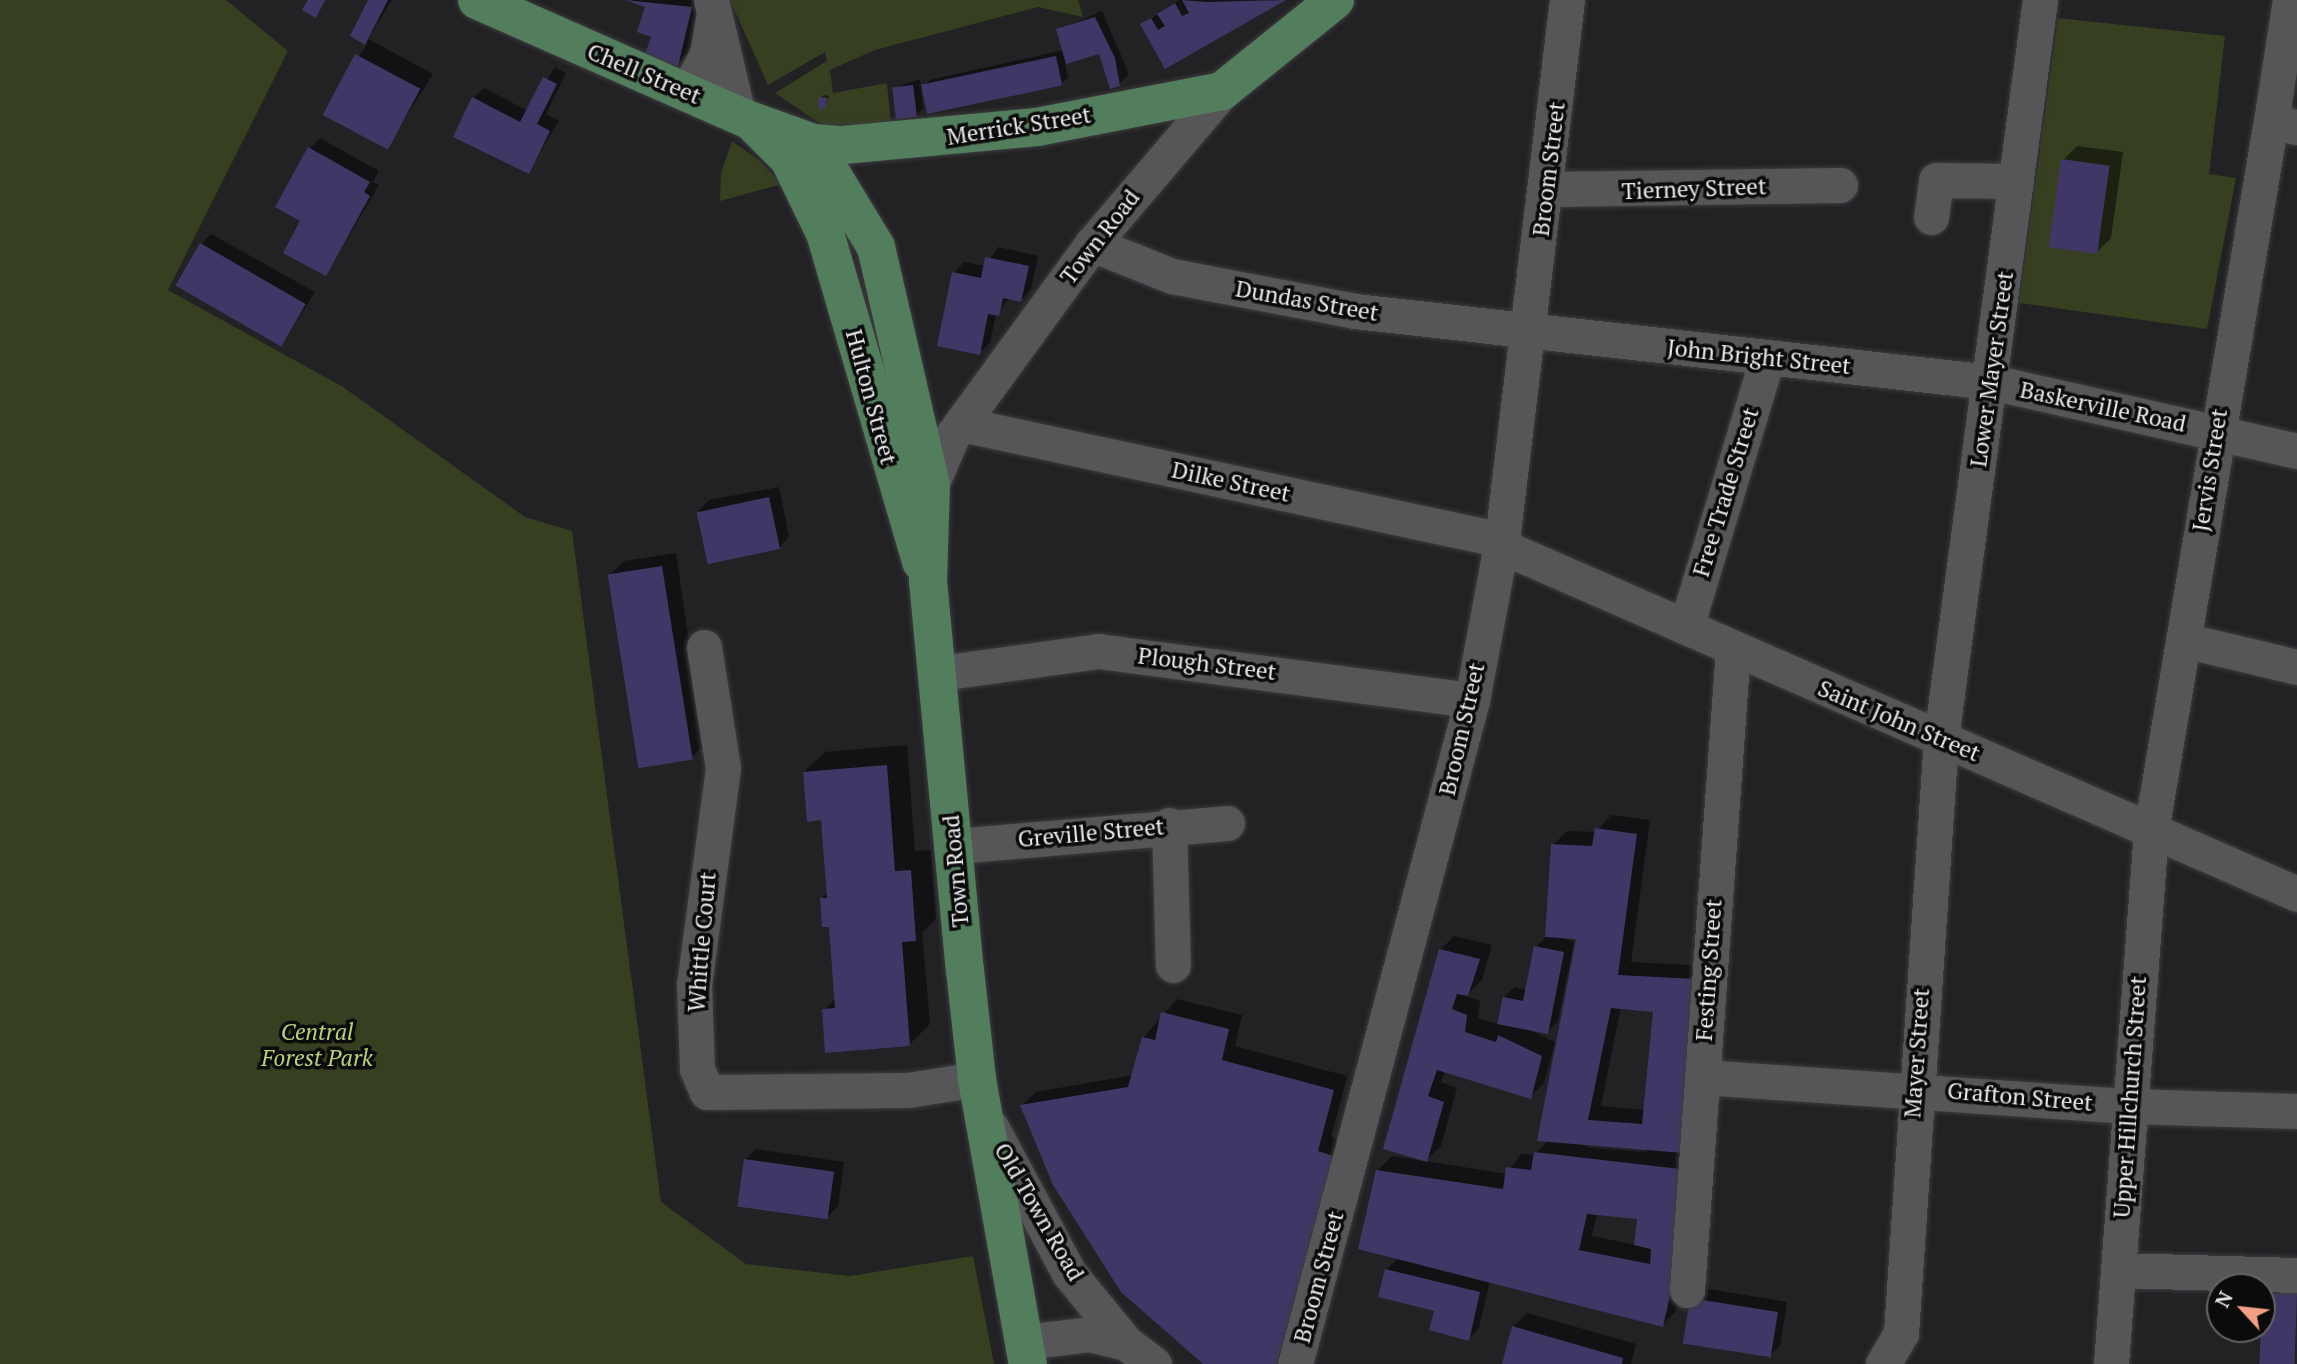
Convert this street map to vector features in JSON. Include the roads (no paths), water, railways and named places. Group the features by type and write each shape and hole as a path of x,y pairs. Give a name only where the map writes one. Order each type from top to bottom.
{"main road":[{"name":"Chell Street","path":"477,0 742,116 830,151"},
{"path":"1222,91 1318,5"},
{"name":"Merrick Street","path":"830,151 1037,127 1222,91"},
{"name":"Hulton Street","path":"742,116 789,159 817,212 895,421 931,485"},
{"name":"Hulton Street","path":"817,212 830,151"},
{"name":"Hulton Street","path":"830,151 876,247 895,421 928,581"},
{"name":"Town Road","path":"931,485 928,581 940,673 954,846 980,1095 1026,1353"}],"street":[{"name":"Lower Mayer Street","path":"1941,738 1991,382 2040,0"},
{"name":"Jervis Street","path":"2151,831 2264,157 2281,118 2290,0"},
{"path":"687,92 707,54 713,4"},
{"path":"713,4 742,116"},
{"name":"Broom Street","path":"1295,1364 1472,700 1501,543 1548,189 1546,77 1566,12"},
{"name":"Town Road","path":"931,485 961,424 1092,244 1222,91"},
{"path":"1931,218 1936,180 2016,181"},
{"name":"Tierney Street","path":"1548,189 1840,185"},
{"name":"Dundas Street","path":"1092,244 1172,276 1527,333"},
{"name":"John Bright Street","path":"1527,333 1991,382"},
{"name":"Free Trade Street","path":"1686,627 1767,359"},
{"name":"Baskerville Road","path":"1991,382 2297,451"},
{"path":"895,421 985,390"},
{"name":"Dilke Street","path":"961,424 1501,543"},
{"name":"Saint John Street","path":"1501,543 1733,649 2297,894"},
{"path":"2183,640 2297,667"},
{"name":"Whittle Court","path":"704,647 723,768 694,984 697,1069 707,1092 908,1090 980,1095"},
{"name":"Festing Street","path":"1687,1290 1733,649"},
{"name":"Plough Street","path":"940,673 1098,651 1472,700"},
{"name":"Mayer Street","path":"1884,1364 1901,1333 1914,1088 1941,738"},
{"name":"Greville Street","path":"954,846 1169,825 1227,823"},
{"path":"1169,825 1173,965"},
{"name":"Upper Hillchurch Street","path":"2111,1364 2151,831"},
{"name":"Grafton Street","path":"1702,1077 1914,1088 2129,1106 2297,1111"},
{"name":"Old Town Road","path":"980,1095 1069,1273 1126,1343 1154,1364"},
{"path":"2118,1270 2297,1275"},
{"name":"Old Town Road","path":"1026,1353 1090,1334 1126,1343"}],"park label":[{"name":"Central Forest Park","path":"317,1045"}]}
